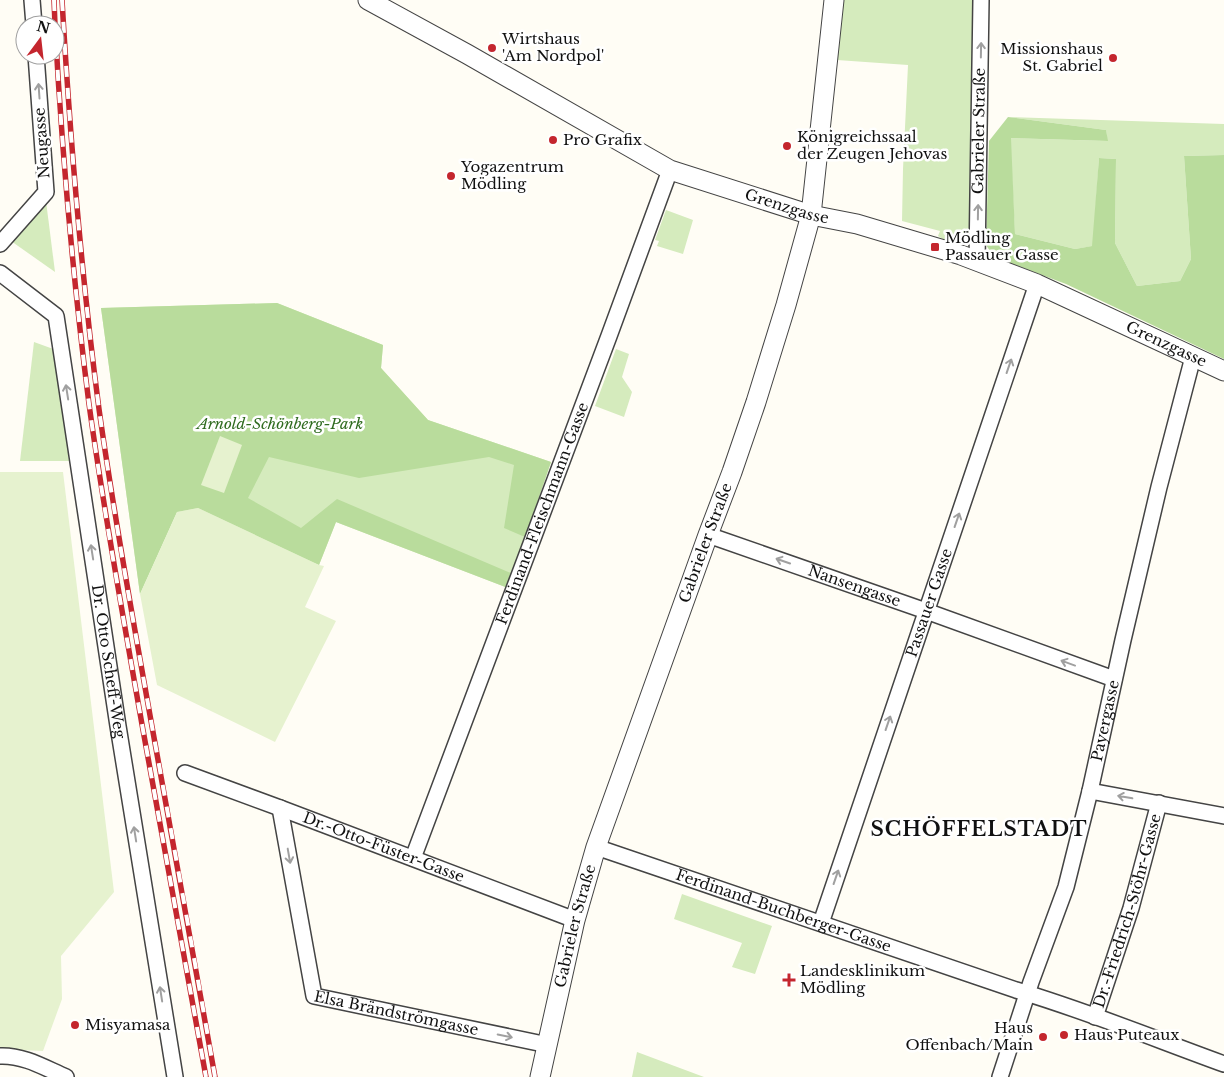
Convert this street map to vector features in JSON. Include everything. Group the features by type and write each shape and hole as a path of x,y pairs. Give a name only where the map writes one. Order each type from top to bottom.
{"street":[{"path":"32,0 33,15"},
{"name":"Grenzgasse","path":"368,0 467,54 670,170 812,216 857,224 976,261 1037,284 1224,371"},
{"name":"Gabrieler Straße","path":"540,1077 575,920 596,847 756,402 812,216 834,0"},
{"name":"Gabrieler Straße","path":"976,261 982,0"},
{"name":"Neugasse","path":"0,244 46,192 37,65"},
{"name":"Ferdinand-Fleischmann-Gasse","path":"413,858 670,170"},
{"name":"Dr. Otto Scheff-Weg","path":"0,274 56,316 119,736 174,1077"},
{"name":"Passauer Gasse","path":"821,923 1037,284"},
{"name":"Payergasse","path":"1000,1077 1066,887 1090,791 1159,487 1193,357"},
{"name":"Nansengasse","path":"708,535 1114,679"},
{"name":"Dr.-Otto-Füster-Gasse","path":"189,774 575,920"},
{"path":"1090,791 1224,816"},
{"name":"Dr.-Friedrich-Stöhr-Gasse","path":"1095,1017 1131,908 1158,803"},
{"name":"Elsa Brändströmgasse","path":"280,808 314,996 548,1045"},
{"name":"Ferdinand-Buchberger-Gasse","path":"596,847 1095,1017 1224,1064"},
{"path":"0,1056 23,1059 66,1077"},
{"path":"1221,1077 1224,1068"}],"green space":[{"path":"842,0 975,0 970,244 956,247 938,236 940,231 902,221 908,65 837,60"},
{"path":"1008,117 1224,124 1224,155 1184,156 1191,259 1180,281 1137,286 1115,243 1116,159 1099,158 1093,246 1075,249 1015,234 1010,138 1107,141 1106,130"},
{"path":"1008,117 1106,130 1108,141 1011,138 1015,234 1075,249 1092,246 1099,158 1116,159 1115,243 1137,286 1180,281 1191,259 1184,156 1224,155 1224,359 1066,284 994,257 986,245 989,141"},
{"path":"46,201 55,272 11,241"},
{"path":"666,210 693,220 683,254 657,246 659,241 655,240"},
{"name":"Arnold-Schönberg-Park","path":"277,303 383,345 381,368 428,420 551,462 508,588 336,522 319,565 177,512 140,594 101,308"},
{"name":"Arnold-Schönberg-Park","path":"277,303 383,345 381,368 428,420 551,462 525,537 504,528 514,465 489,457 359,478 269,457 248,498 301,528 337,499 513,574 508,588 336,522 319,565 198,508 177,512 140,594 101,308"},
{"path":"34,342 56,350 69,461 20,461"},
{"path":"616,349 629,354 622,377 632,392 624,417 595,406"},
{"path":"220,436 242,445 224,493 201,485"},
{"path":"0,472 63,472 114,892 61,956 62,999 43,1051 0,1049"},
{"path":"198,508 324,566 305,607 336,621 275,742 157,685 140,594 177,512"},
{"path":"682,894 772,926 755,974 732,967 742,943 674,919"},
{"path":"637,1052 704,1077 632,1077"}],"railway":[{"path":"54,0 55,15"},
{"path":"62,0 77,205 99,409 125,571 215,1077"},
{"path":"57,65 73,263 95,445 129,649 206,1077"}],"place":[{"name":"Wirtshaus 'Am Nordpol'","path":"492,48"},
{"name":"Missionshaus St. Gabriel","path":"1113,58"},
{"name":"Pro Grafix","path":"553,140"},
{"name":"Königreichssaal der Zeugen Jehovas","path":"787,146"},
{"name":"Yogazentrum Mödling","path":"451,176"},
{"name":"Mödling Passauer Gasse","path":"935,247"},
{"name":"Landesklinikum Mödling","path":"789,980"},
{"name":"Misyamasa","path":"75,1025"},
{"name":"Haus Puteaux","path":"1064,1035"},
{"name":"Haus Offenbach/Main","path":"1043,1037"}],"district":[{"name":"SCHÖFFELSTADT","path":"979,829"}]}
